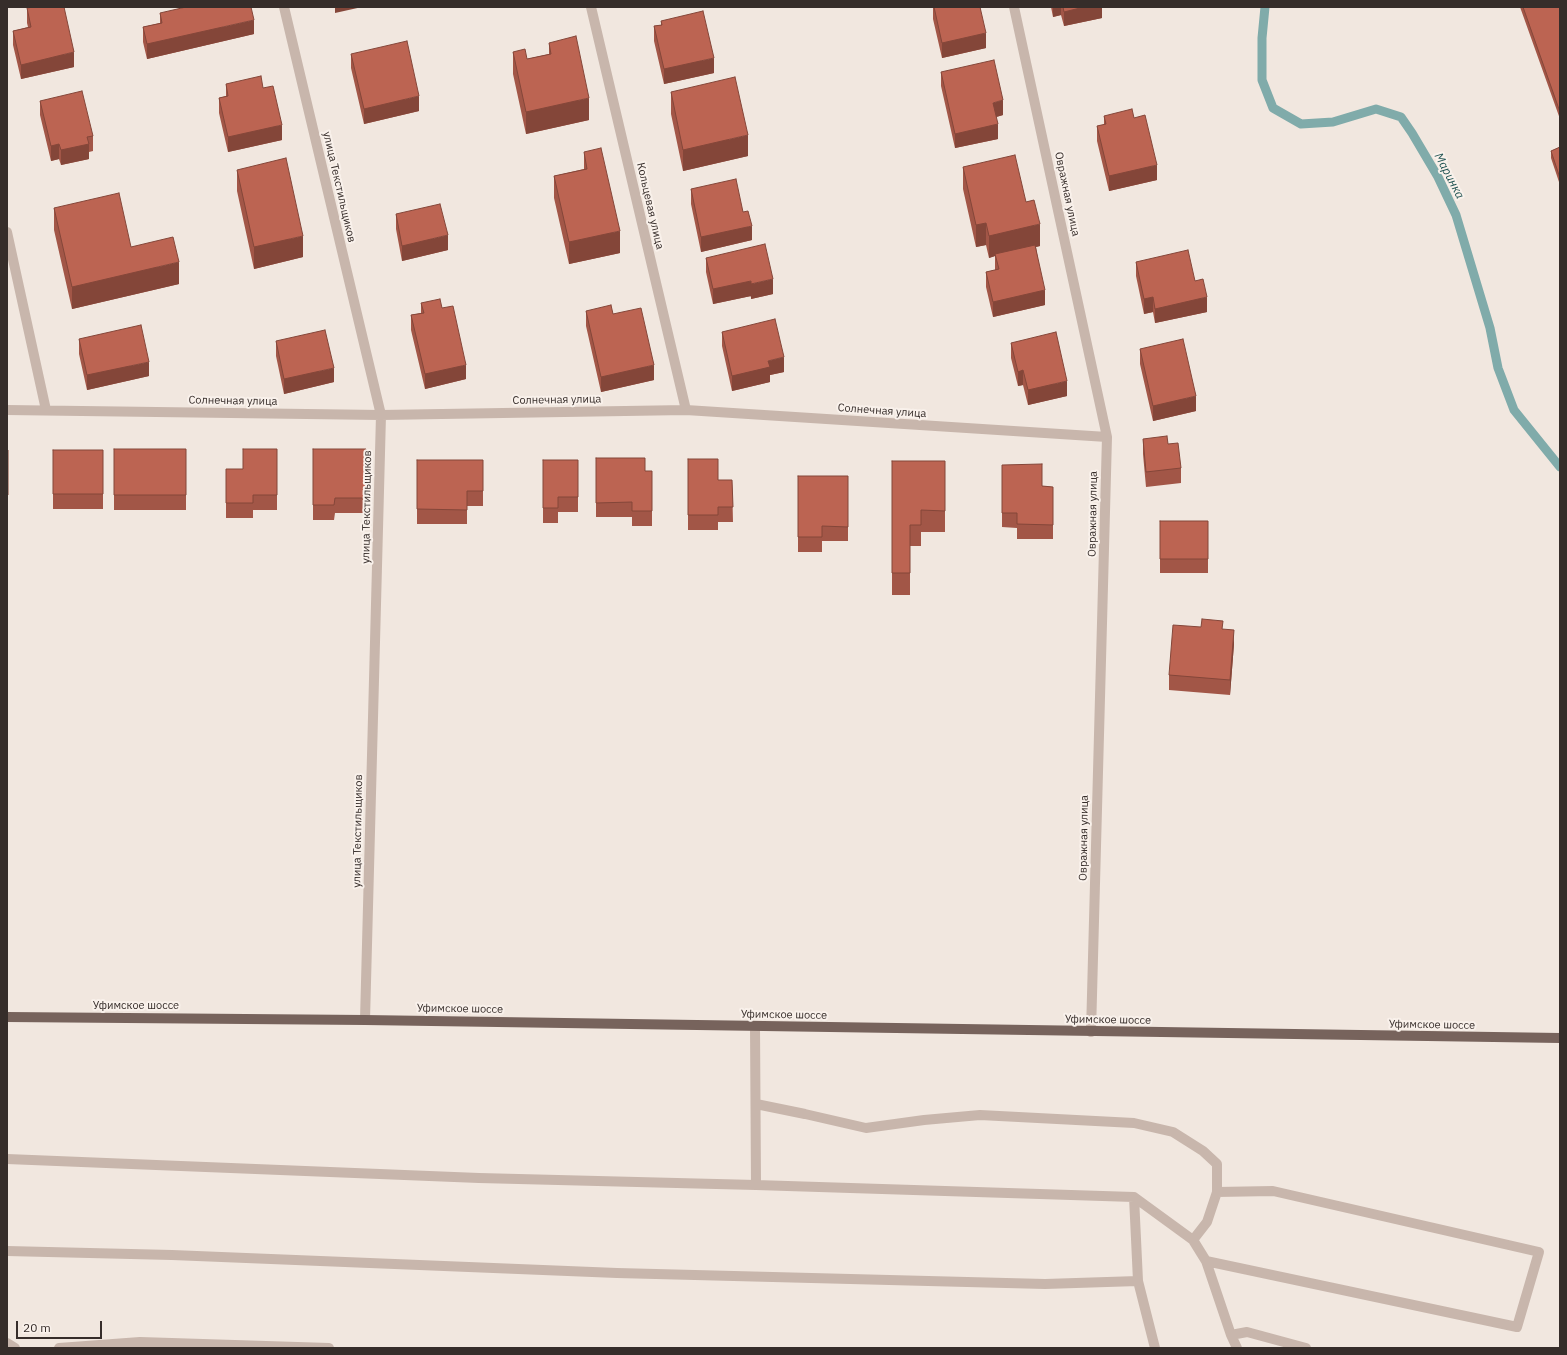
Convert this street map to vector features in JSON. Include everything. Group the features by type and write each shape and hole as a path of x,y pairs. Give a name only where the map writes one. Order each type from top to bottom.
{"main road":[{"name":"Уфимское шоссе","path":"7,1017 365,1020 1560,1038"}],"street":[{"name":"улица Текстильщиков","path":"284,7 381,415 365,1020"},
{"name":"Кольцевая улица","path":"591,7 686,410"},
{"name":"Овражная улица","path":"1014,7 1107,437 1091,1032"},
{"path":"7,232 46,410"},
{"name":"Солнечная улица","path":"7,410 381,415 686,410 1107,437"},
{"path":"756,1026 756,1185"},
{"path":"756,1104 866,1128 924,1120 980,1115 1134,1123 1173,1132 1203,1151 1218,1164 1217,1192 1207,1222 1193,1240"},
{"path":"7,1159 479,1178 1134,1197 1193,1240 1206,1261 1231,1335 1237,1348"},
{"path":"1206,1261 1517,1327 1539,1252 1273,1191 1217,1192"},
{"path":"1134,1197 1138,1281 1155,1348"},
{"path":"7,1251 164,1255 617,1273 1044,1284 1138,1281"},
{"path":"1231,1335 1248,1332 1306,1348"},
{"path":"59,1348 140,1342 329,1348"},
{"path":"7,1343 15,1348"}],"building":[{"path":"64,7 74,52 21,65 13,31 31,27 27,8"},
{"path":"186,7 251,7 254,20 147,44 143,27 162,23 160,13"},
{"path":"934,7 980,7 986,33 942,43"},
{"path":"1063,7 1084,7 1064,12"},
{"path":"1523,7 1560,7 1560,112"},
{"path":"703,11 714,58 664,69 654,26 662,25 661,21"},
{"path":"576,36 589,98 526,112 513,52 525,49 527,59 551,54 549,43"},
{"path":"407,41 419,96 364,109 351,54"},
{"path":"994,60 1003,100 993,103 998,124 955,134 941,72"},
{"path":"261,76 263,88 273,86 282,125 228,137 219,98 228,96 226,84"},
{"path":"735,77 748,135 683,150 671,92"},
{"path":"82,91 93,136 87,137 89,144 61,150 59,144 51,146 40,101"},
{"path":"1132,109 1134,118 1145,115 1157,165 1109,176 1097,126 1106,124 1104,116"},
{"path":"1560,147 1560,178 1551,151"},
{"path":"601,148 620,231 569,242 554,176 587,169 584,152"},
{"path":"1015,155 1026,202 1034,200 1040,224 989,236 986,223 976,225 963,167"},
{"path":"286,158 303,236 254,247 237,170"},
{"path":"736,179 743,212 748,211 752,226 701,237 691,189"},
{"path":"119,193 131,247 173,237 179,262 72,287 54,208"},
{"path":"440,204 448,235 402,246 396,214"},
{"path":"765,244 773,279 751,284 751,281 713,289 706,258"},
{"path":"1035,245 1045,290 993,302 986,272 999,269 995,254"},
{"path":"1188,250 1195,281 1203,279 1207,297 1155,309 1153,297 1144,299 1136,262"},
{"path":"440,299 442,308 453,306 466,365 425,374 411,315 424,313 421,303"},
{"path":"611,305 613,314 641,308 654,365 601,377 586,311"},
{"path":"775,319 784,357 768,361 770,367 732,376 722,332"},
{"path":"141,325 149,362 87,375 79,339"},
{"path":"325,330 334,368 284,379 276,341"},
{"path":"1056,332 1067,381 1028,390 1023,370 1018,372 1011,343"},
{"path":"1183,339 1196,396 1153,406 1140,349"},
{"path":"1167,436 1168,444 1178,443 1181,468 1146,472 1143,439"},
{"path":"114,449 186,449 186,495 114,495"},
{"path":"243,449 277,449 277,495 253,495 253,503 226,503 226,469 243,469"},
{"path":"313,449 366,449 366,498 335,498 334,505 313,505"},
{"path":"8,450 8,495 7,495"},
{"path":"53,450 103,450 103,494 53,494"},
{"path":"596,458 645,458 645,471 652,471 652,511 632,511 632,502 596,503"},
{"path":"688,459 718,459 718,480 732,480 733,507 718,507 718,515 688,515"},
{"path":"417,460 483,460 483,491 467,491 467,510 417,509"},
{"path":"543,460 578,460 578,497 558,497 558,508 543,508"},
{"path":"892,461 945,461 945,511 921,510 921,525 910,525 910,573 892,573"},
{"path":"1042,464 1042,486 1053,487 1053,525 1017,524 1017,513 1002,513 1002,465"},
{"path":"798,476 848,476 848,527 822,526 822,537 798,537"},
{"path":"1160,521 1208,521 1208,559 1160,559"},
{"path":"1202,619 1223,621 1222,629 1234,630 1230,680 1169,675 1173,625 1201,627"}],"waterway":[{"name":"Маринка","path":"1265,7 1262,38 1262,80 1273,108 1301,124 1333,122 1376,109 1401,117 1412,133 1438,177 1456,215 1490,328 1498,368 1514,410 1560,467"}]}
